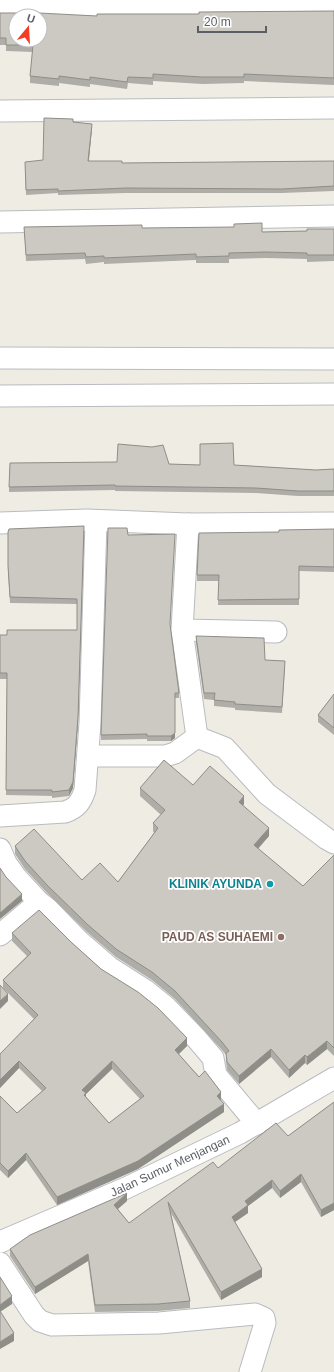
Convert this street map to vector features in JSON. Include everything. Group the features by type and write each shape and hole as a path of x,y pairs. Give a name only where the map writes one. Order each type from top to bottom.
{"street":[{"path":"0,7 334,6"},
{"path":"0,111 334,108"},
{"path":"0,222 334,216"},
{"path":"0,358 334,359"},
{"path":"251,359 253,393"},
{"path":"0,396 253,393 334,394"},
{"path":"0,816 65,812 72,810 82,800 85,790 88,756 96,521"},
{"path":"0,523 96,521 188,524 334,522"},
{"path":"188,524 182,630 197,737"},
{"path":"182,630 276,632"},
{"path":"88,756 165,756 175,753 197,737"},
{"path":"197,737 225,748 268,794 334,843"},
{"path":"0,850 6,863 16,877 79,941 109,967 150,994 196,1038 213,1058 216,1075 257,1124"},
{"path":"0,935 39,902"},
{"name":"Jalan Sumur Menjangan","path":"0,1242 126,1188 257,1124 334,1078"},
{"path":"0,1263 34,1316 40,1321 52,1325 159,1323 255,1314 261,1315 264,1318 265,1323 250,1372"}],"building":[{"path":"334,11 334,78 244,74 244,77 202,77 153,74 153,78 128,77 127,82 90,77 90,80 59,76 59,79 30,76 33,48 48,48 48,13 97,16 97,14 199,14 199,12"},
{"path":"0,13 8,13 8,45 6,45 6,38 0,38"},
{"path":"44,118 73,119 73,122 92,124 88,161 122,161 122,163 334,161 334,186 282,189 126,188 58,191 58,189 26,190 25,162 43,160"},
{"path":"262,223 262,232 334,229 334,255 266,252 229,253 229,256 196,257 196,254 104,258 104,256 86,257 85,253 26,255 24,227 142,225 142,228 234,227 234,224"},
{"path":"233,443 234,465 316,470 334,469 334,491 115,485 9,487 10,463 117,462 118,444 152,447 163,445 169,464 200,465 200,444"},
{"path":"84,526 78,717 73,782 69,790 52,792 52,790 6,790 7,673 0,673 0,635 7,635 7,630 77,630 77,599 10,597 8,532 9,529"},
{"path":"108,528 127,528 128,535 175,534 170,624 179,693 175,693 175,733 171,736 147,736 147,734 101,735"},
{"path":"334,529 334,567 299,566 299,599 218,600 219,575 197,575 199,533 279,532 279,530"},
{"path":"196,636 264,638 265,660 285,661 282,707 235,704 235,702 214,700 215,693 204,693"},
{"path":"334,694 334,728 318,715"},
{"path":"164,760 193,785 210,766 244,796 239,802 269,828 254,845 303,886 334,855 334,1048 327,1041 307,1057 305,1055 289,1070 271,1049 239,1076 227,1062 226,1053 229,1051 175,991 152,972 116,949 87,924 47,885 25,861 15,846 34,829 82,880 100,863 118,882 158,828 153,823 165,810 140,788"},
{"path":"0,868 6,877 22,894 0,913"},
{"path":"39,910 101,969 138,992 158,1008 187,1038 175,1050 199,1077 205,1071 221,1092 217,1096 224,1104 138,1161 57,1197 26,1153 8,1171 0,1163 0,1096 17,1113 46,1088 19,1061 0,1080 0,1054 38,1015 3,980 31,953 12,933","holes":["112,1061 144,1096 109,1123 84,1095 86,1093 82,1090"]},
{"path":"0,985 8,994 0,1001"},
{"path":"334,1102 334,1203 321,1210 301,1174 280,1191 272,1180 245,1201 248,1205 232,1217 262,1269 221,1292 168,1202 190,1301 158,1304 95,1305 88,1254 35,1287 10,1249 30,1235 127,1193 114,1205 129,1223 213,1162 218,1168 276,1123 288,1136"},
{"path":"0,1277 12,1296 0,1305"},
{"path":"0,1311 14,1333 0,1342"}],"place":[{"name":"KLINIK AYUNDA","path":"270,884"},
{"name":"PAUD AS SUHAEMI","path":"281,937"}]}
